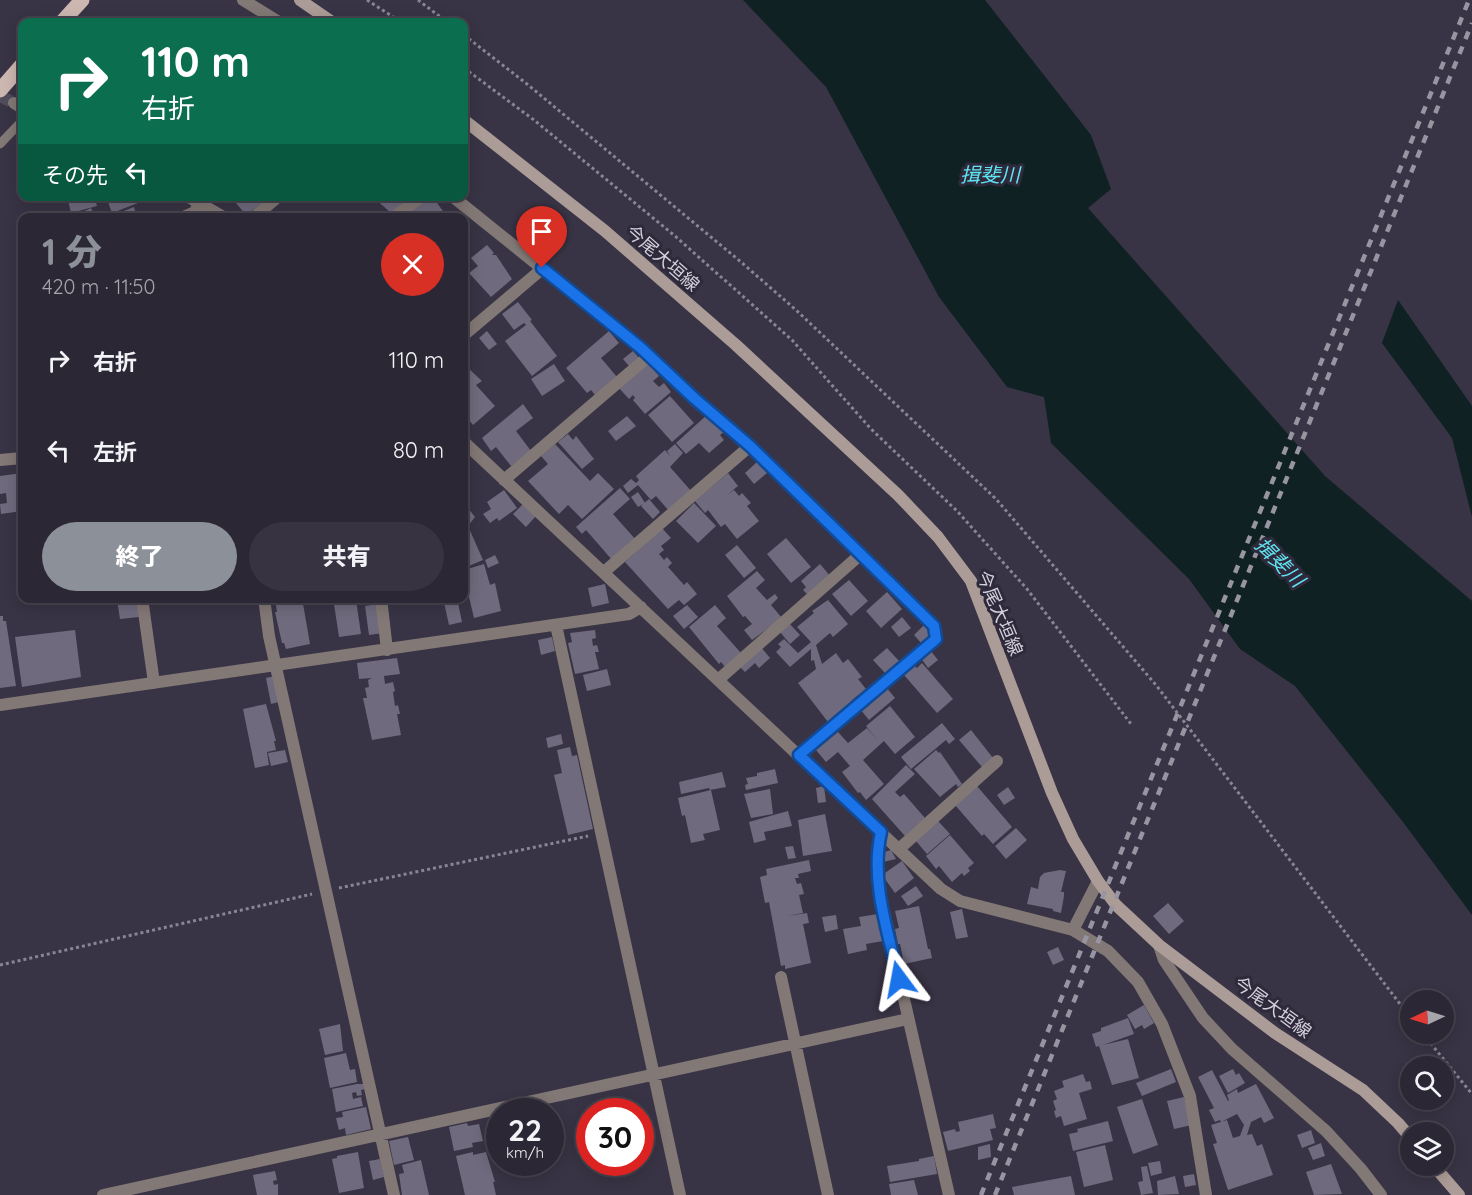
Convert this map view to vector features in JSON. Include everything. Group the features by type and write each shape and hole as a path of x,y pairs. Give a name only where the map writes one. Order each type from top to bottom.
{"main road":[{"path":"66,18 82,0"},
{"path":"300,0 326,18"},
{"path":"0,90 18,70"},
{"name":"今尾大垣線","path":"468,123 605,231 728,337 890,487 938,537 971,581 1052,793 1073,839 1098,881 1116,905 1159,945 1275,1033 1363,1090 1400,1125"},
{"path":"1443,1176 1460,1195"}],"street":[{"path":"243,0 272,18"},
{"path":"196,201 216,213"},
{"path":"259,213 273,201"},
{"path":"400,213 415,201"},
{"path":"458,201 649,356 750,446 934,626 936,639 799,755"},
{"path":"193,213 199,203"},
{"path":"468,332 542,268"},
{"path":"504,480 649,356"},
{"path":"468,446 941,890 960,901 1073,930 1116,958 1138,982 1162,1024 1190,1096 1206,1195"},
{"path":"604,572 750,446"},
{"path":"0,460 18,458"},
{"path":"718,680 861,554"},
{"path":"143,603 154,683"},
{"path":"265,603 269,636 394,1195"},
{"path":"382,603 387,650"},
{"path":"0,705 629,614 641,606"},
{"path":"556,625 680,1195"},
{"path":"899,849 997,761"},
{"path":"881,832 877,851 881,899 950,1195"},
{"path":"1073,930 1098,881"},
{"path":"1159,945 1164,960 1203,1018 1232,1049 1326,1131 1381,1195"},
{"path":"781,977 828,1195"},
{"path":"103,1195 908,1019"}],"lane":[{"path":"0,144 18,125"}],"path":[{"path":"367,0 395,18"},
{"path":"418,0 442,18"},
{"path":"468,38 536,92 796,310 996,499 1156,684 1400,1004"},
{"path":"468,71 534,120 631,200 792,340 870,428 957,511 1027,589 1131,724"},
{"path":"0,965 327,891 602,833"},
{"path":"1431,1044 1472,1094"}],"water":[{"name":"揖斐川","path":"743,0 985,0 1091,135 1111,189 1088,208 1325,476 1472,601 1472,915 1403,822 1295,686 1240,649 1189,579 1051,443 1044,397 1007,387 939,297 826,87"},
{"path":"1398,300 1472,406 1472,517 1452,438 1382,343"}],"building":[{"path":"68,201 96,201 97,206 71,213"},
{"path":"137,201 138,203 112,213 108,202"},
{"path":"234,201 264,201 249,213 244,213"},
{"path":"378,201 406,201 393,213"},
{"path":"424,201 436,201 444,213 408,213"},
{"path":"134,207 136,213 119,213"},
{"path":"91,208 93,213 80,213"},
{"path":"487,245 494,253 492,255 496,255 512,279 491,297 469,273 478,266 471,258"},
{"path":"518,302 557,356 532,376 505,341 526,325 524,323 514,330 502,314"},
{"path":"487,331 497,344 489,350 479,338"},
{"path":"609,331 619,343 601,358 617,377 595,395 591,390 587,393 566,368"},
{"path":"633,351 639,358 629,366 623,359"},
{"path":"647,362 659,376 653,381 659,387 664,383 671,392 645,414 633,400 635,398 633,395 629,399 618,387"},
{"path":"554,364 565,381 542,396 531,379"},
{"path":"468,368 482,381 476,385 495,406 473,425 468,419"},
{"path":"670,396 694,423 672,442 648,415"},
{"path":"523,404 533,418 516,431 531,451 511,466 496,447 491,451 482,438"},
{"path":"708,414 724,432 720,435 724,440 709,453 699,443 686,454 676,443"},
{"path":"627,416 636,426 616,441 608,431"},
{"path":"568,434 573,440 576,436 594,459 582,469 558,442"},
{"path":"555,444 590,481 598,473 614,489 582,519 568,505 559,514 528,481 548,464 541,456"},
{"path":"675,444 683,453 670,467 692,492 670,512 656,496 651,500 638,485 628,493 623,486 631,479 636,483 639,480 636,476 665,450 671,457 667,451"},
{"path":"757,462 767,473 754,484 745,473"},
{"path":"728,473 738,486 727,495 734,490 739,496 742,493 751,503 747,506 759,521 737,539 725,524 721,527 708,510 705,513 695,501"},
{"path":"18,474 18,512 1,514 0,504 7,503 6,493 0,494 0,476"},
{"path":"620,488 630,499 613,514 636,540 613,561 586,530 582,534 576,527"},
{"path":"504,490 517,508 499,521 497,518 490,523 483,514 491,509 487,502"},
{"path":"638,492 645,503 638,507 631,497"},
{"path":"649,499 660,512 653,519 641,506"},
{"path":"694,503 716,526 698,543 676,521"},
{"path":"523,504 536,516 526,527 513,514"},
{"path":"468,508 475,517 468,526"},
{"path":"468,526 483,560 468,566"},
{"path":"662,528 671,538 661,546 664,550 659,554 664,560 667,557 672,563 668,567 684,585 687,582 697,594 684,605 679,600 668,609 625,562"},
{"path":"786,538 811,567 791,583 767,554"},
{"path":"737,545 756,568 744,578 725,555"},
{"path":"495,555 499,563 488,568 485,560"},
{"path":"484,564 490,585 495,583 501,611 474,618 468,593 468,569"},
{"path":"820,564 831,577 809,596 803,590 806,587 801,581"},
{"path":"757,571 765,580 756,588 767,600 775,594 778,598 771,605 782,618 752,640 744,630 752,624 745,616 743,617 727,596"},
{"path":"849,580 868,601 851,616 832,594"},
{"path":"605,584 609,603 592,607 588,588"},
{"path":"887,592 902,609 881,628 866,611"},
{"path":"828,600 848,624 833,637 830,633 816,645 822,664 836,653 843,663 848,659 862,677 858,679 866,689 828,722 798,683 816,669 814,660 811,661 811,649 790,667 776,652 781,647 778,644 784,639 798,653 811,642 797,627 814,613 812,611"},
{"path":"117,603 138,603 139,617 120,619"},
{"path":"276,603 303,603 310,644 286,649 282,643 275,612 277,612"},
{"path":"356,603 361,634 339,637 334,604"},
{"path":"444,603 458,603 462,622 449,625"},
{"path":"378,604 383,633 369,635 365,606"},
{"path":"687,605 698,617 684,629 673,616"},
{"path":"715,605 726,618 717,626 741,653 725,667 721,662 719,664 689,627"},
{"path":"0,616 3,616 3,621 6,621 16,686 0,688"},
{"path":"902,617 911,628 899,637 891,627"},
{"path":"789,623 800,635 790,644 780,632"},
{"path":"924,625 933,634 922,644 914,635"},
{"path":"75,630 81,677 22,687 15,637"},
{"path":"595,630 596,638 592,639 593,646 597,645 599,652 595,652 599,669 575,674 568,643 572,642 570,633"},
{"path":"552,637 555,651 541,655 538,640"},
{"path":"761,647 770,658 759,668 755,663 745,672 739,666"},
{"path":"887,648 899,661 885,673 873,660"},
{"path":"930,650 938,660 928,668 921,658"},
{"path":"397,658 400,674 384,676 385,684 393,682 395,706 398,705 400,714 397,714 401,735 372,740 363,698 367,698 365,688 369,687 368,680 372,678 359,679 357,663"},
{"path":"922,663 953,699 937,713 904,675"},
{"path":"607,669 611,685 587,691 583,675"},
{"path":"275,676 279,702 271,704 266,678"},
{"path":"886,687 895,698 869,720 860,709"},
{"path":"266,704 276,741 274,741 276,750 267,752 269,765 255,768 243,709"},
{"path":"890,706 915,737 895,754 884,741 863,760 884,784 866,800 842,772 850,766 838,752 826,762 816,750 838,732 848,743 867,728 878,741 866,726"},
{"path":"942,723 955,739 949,744 946,740 911,769 901,757"},
{"path":"971,730 993,758 982,767 959,740"},
{"path":"561,734 563,744 548,748 546,738"},
{"path":"570,747 572,756 577,755 593,829 568,835 554,775 562,773 557,750"},
{"path":"285,750 288,762 271,766 268,753"},
{"path":"936,750 940,752 962,784 958,787 956,784 940,797 914,769"},
{"path":"906,765 915,774 895,792 900,797 904,794 925,818 905,836 872,799"},
{"path":"775,769 778,783 746,790 745,785 748,784 746,778"},
{"path":"722,772 726,787 681,794 679,782"},
{"path":"824,786 826,802 818,803 816,788"},
{"path":"977,786 1012,827 993,844 984,834 982,836 955,805"},
{"path":"1008,787 1015,798 1004,805 997,795"},
{"path":"770,789 773,814 751,818 744,794"},
{"path":"711,790 720,830 703,834 705,840 691,843 685,815 682,816 678,798"},
{"path":"788,811 792,826 764,832 766,840 754,843 749,822"},
{"path":"825,814 832,851 803,856 798,820"},
{"path":"938,821 950,834 927,854 916,841"},
{"path":"1016,828 1027,840 1006,859 995,846"},
{"path":"950,835 974,863 968,868 970,871 964,876 962,873 952,882 939,866 936,869 926,856"},
{"path":"793,846 796,858 788,859 785,847"},
{"path":"891,850 896,859 883,862 881,853"},
{"path":"809,860 811,871 798,874 799,878 795,878 797,884 801,883 804,894 799,895 803,913 787,916 807,913 809,923 803,924 811,963 785,969 785,965 781,966 769,902 765,903 760,877 767,875 766,869"},
{"path":"902,861 914,878 895,893 882,875"},
{"path":"1066,871 1061,892 1064,892 1064,896 1061,913 1053,909 1027,904 1031,887 1038,889 1040,877 1044,873"},
{"path":"916,886 923,896 908,906 901,896"},
{"path":"1168,903 1184,921 1169,934 1153,916"},
{"path":"919,906 932,958 904,964 895,929 899,928 895,911"},
{"path":"962,909 968,937 956,939 950,912"},
{"path":"878,914 883,941 866,944 867,950 848,954 843,929 861,926 859,917"},
{"path":"836,915 838,929 825,932 822,917"},
{"path":"1058,947 1064,960 1053,965 1047,952"},
{"path":"1144,1005 1154,1023 1144,1029 1142,1025 1135,1029 1127,1015"},
{"path":"1128,1018 1134,1034 1103,1045 1128,1039 1139,1078 1112,1085 1099,1046 1096,1047 1092,1034 1101,1031 1101,1028"},
{"path":"340,1024 343,1051 325,1055 319,1029"},
{"path":"346,1053 350,1070 355,1069 357,1082 330,1088 324,1058"},
{"path":"1171,1069 1176,1082 1142,1096 1136,1083"},
{"path":"1233,1069 1236,1075 1239,1073 1245,1083 1228,1093 1219,1076"},
{"path":"1212,1070 1228,1101 1227,1095 1237,1089 1238,1093 1256,1084 1274,1118 1264,1123 1261,1117 1251,1122 1247,1135 1252,1134 1257,1146 1262,1144 1273,1175 1228,1190 1213,1144 1217,1143 1211,1125 1221,1122 1220,1120 1215,1122 1209,1110 1214,1108 1198,1077","holes":["1237,1114 1244,1125 1240,1136 1233,1138 1227,1120 1222,1122"]},
{"path":"1083,1074 1086,1082 1090,1081 1092,1089 1079,1093 1087,1119 1064,1126 1061,1116 1056,1118 1054,1111 1056,1110 1053,1101 1057,1099 1054,1091 1064,1087 1062,1081"},
{"path":"364,1084 365,1089 361,1090 362,1095 357,1096 356,1092 352,1093 353,1099 361,1097 363,1106 336,1112 332,1089"},
{"path":"1184,1097 1192,1125 1174,1129 1167,1101"},
{"path":"1142,1099 1158,1145 1133,1154 1117,1107"},
{"path":"366,1107 371,1129 346,1135 345,1128 339,1130 336,1118 343,1117 342,1112"},
{"path":"993,1114 996,1128 990,1129 993,1140 948,1151 943,1132 955,1129 956,1132 960,1131 958,1122"},
{"path":"1108,1121 1113,1141 1073,1151 1069,1134 1078,1132 1077,1129"},
{"path":"467,1123 468,1126 479,1124 483,1141 472,1143 473,1147 454,1151 449,1127"},
{"path":"1311,1130 1315,1143 1302,1148 1297,1135"},
{"path":"408,1137 414,1160 394,1165 389,1141"},
{"path":"1321,1143 1325,1156 1313,1160 1308,1148"},
{"path":"990,1144 991,1157 978,1160 978,1147"},
{"path":"1105,1145 1113,1180 1084,1187 1076,1152"},
{"path":"358,1152 364,1188 339,1193 332,1159"},
{"path":"486,1152 486,1176 493,1176 496,1195 465,1195 456,1156"},
{"path":"934,1156 937,1174 890,1182 887,1166"},
{"path":"380,1159 384,1177 373,1180 369,1161"},
{"path":"421,1160 429,1195 402,1195 399,1174 404,1173 402,1165"},
{"path":"1160,1161 1162,1173 1151,1176 1148,1163"},
{"path":"1331,1164 1342,1194 1314,1195 1306,1172"},
{"path":"1147,1166 1153,1193 1141,1195 1138,1182 1143,1181 1141,1167"},
{"path":"275,1171 277,1180 273,1181 274,1185 278,1184 278,1195 257,1195 253,1175"},
{"path":"1194,1174 1196,1185 1185,1187 1183,1176"},
{"path":"1071,1176 1075,1195 1014,1195 1012,1187"},
{"path":"1175,1176 1179,1194 1158,1195 1157,1181"},
{"path":"914,1180 918,1195 891,1195 889,1184"}],"tunnel":[{"path":"0,96 14,103"}],"railway":[{"path":"981,1195 1469,0"},
{"path":"995,1195 1472,23"}],"route":[{"path":"542,268 641,348 750,446 934,626 936,639 799,755 881,832 877,851 881,899 899,979"}]}
